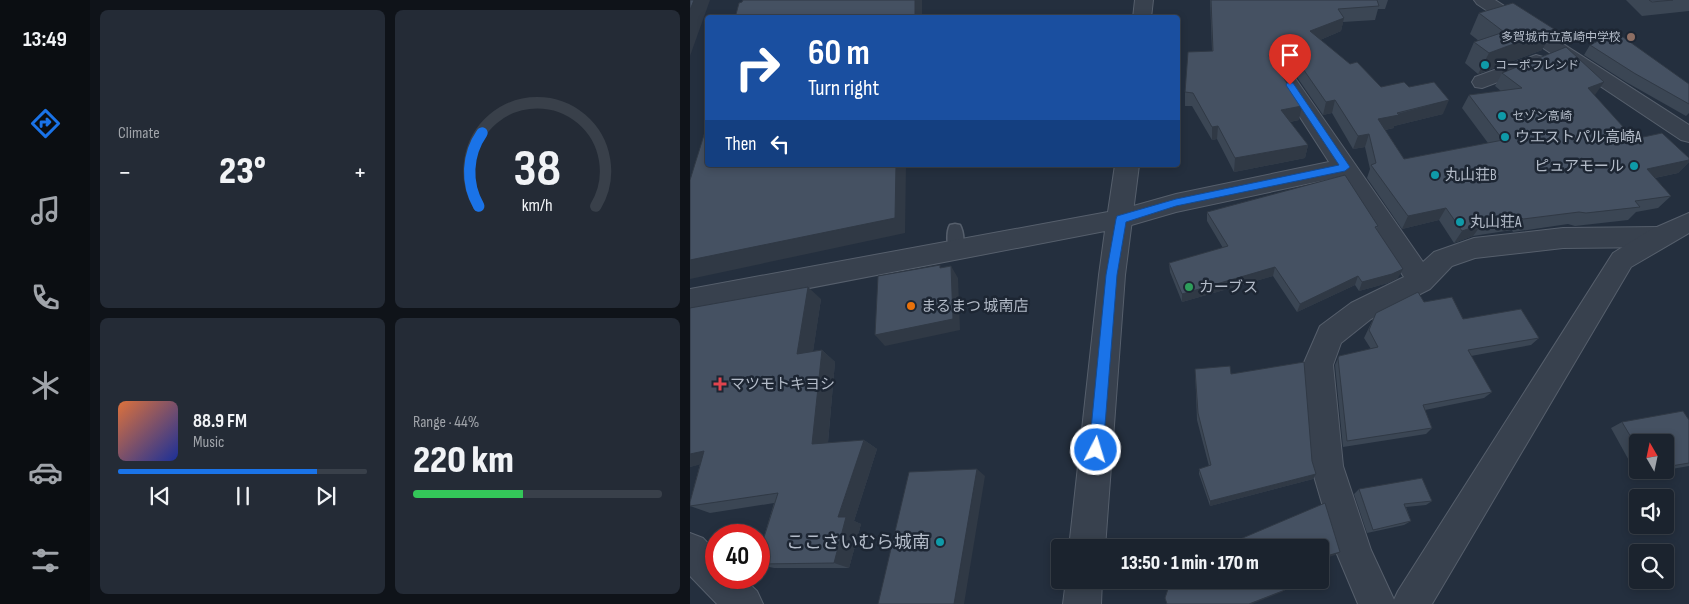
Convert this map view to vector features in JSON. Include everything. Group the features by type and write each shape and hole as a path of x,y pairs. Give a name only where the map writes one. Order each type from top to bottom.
{"street":[{"path":"1142,15 1144,0"},
{"path":"1483,0 1689,135"},
{"path":"1482,82 1560,51"},
{"path":"1279,69 1421,282"},
{"path":"1088,539 1112,275 1127,167"},
{"path":"690,300 955,239 1121,219 1176,203 1345,167"},
{"path":"1411,604 1622,260 1658,237 1689,222"},
{"path":"1377,604 1355,554 1327,466 1318,365 1330,335 1361,311 1421,282 1444,259 1474,248 1563,238 1658,237"},
{"path":"690,551 705,566"},
{"path":"728,589 744,604"},
{"path":"1082,604 1083,589"}],"building":[{"path":"690,0 694,0 690,10"},
{"path":"743,0 915,0 915,15 736,15 739,3"},
{"path":"1211,0 1377,0 1379,6 1338,9 1344,18 1310,31 1350,64 1357,62 1381,87 1404,82 1409,87 1434,82 1449,100 1397,113 1399,115 1378,119 1404,159 1503,140 1469,95 1522,88 1502,73 1566,47 1604,82 1588,88 1634,139 1662,133 1689,160 1647,169 1671,196 1635,201 1640,207 1522,218 1482,224 1462,231 1446,208 1408,216 1371,165 1376,163 1369,134 1358,136 1335,100 1326,102 1290,50 1282,48 1272,50 1269,56 1302,106 1281,110 1308,145 1235,158 1218,126 1212,127 1193,93 1185,92 1188,52 1213,51"},
{"path":"1649,0 1673,0 1652,2"},
{"path":"1513,3 1554,29 1489,53 1474,42 1504,32 1479,13"},
{"path":"1616,32 1689,84 1689,104 1634,73 1590,45"},
{"path":"705,132 705,167 896,167 895,218 690,260 690,180"},
{"path":"1345,175 1378,226 1375,227 1403,269 1362,282 1358,276 1300,304 1275,267 1182,294 1169,263 1228,246 1207,212"},
{"path":"940,265 940,268 951,266 953,319 875,335 878,276"},
{"path":"808,287 797,354 822,350 812,444 864,440 838,517 846,517 834,563 770,564 770,524 768,524 778,493 690,506 704,451 690,454 690,308"},
{"path":"1418,292 1424,302 1452,297 1463,319 1521,309 1539,338 1468,350 1492,392 1423,405 1432,428 1347,441 1338,358 1339,356 1378,347 1369,330 1376,313"},
{"path":"1304,362 1312,461 1316,474 1210,501 1199,469 1211,465 1198,413 1195,369 1230,366 1231,374"},
{"path":"1683,411 1689,420 1689,463 1674,466 1674,434 1629,434 1622,422"},
{"name":"ここさいむら城南","path":"977,469 954,604 878,604 909,472"},
{"path":"1422,478 1432,501 1404,504 1411,521 1373,530 1359,489"},
{"path":"1325,503 1340,552 1329,555 1329,539 1240,539"},
{"path":"1168,589 1285,590 1249,604 1167,604 1165,598"}],"place":[{"name":"多賀城市立高崎中学校","path":"1631,37"},
{"name":"コーポフレンド","path":"1485,65"},
{"name":"セゾン高崎","path":"1502,116"},
{"name":"ウエストパル高崎A","path":"1505,137"},
{"name":"ピュアモール","path":"1634,166"},
{"name":"丸山荘B","path":"1435,175"},
{"name":"丸山荘A","path":"1460,222"},
{"name":"カーブス","path":"1189,287"},
{"name":"まるまつ 城南店","path":"911,306"},
{"name":"マツモトキヨシ","path":"720,384"},
{"name":"ここさいむら城南","path":"940,542"}],"route":[{"path":"1096,450 1112,275 1121,219 1176,203 1345,167 1290,85"}]}
